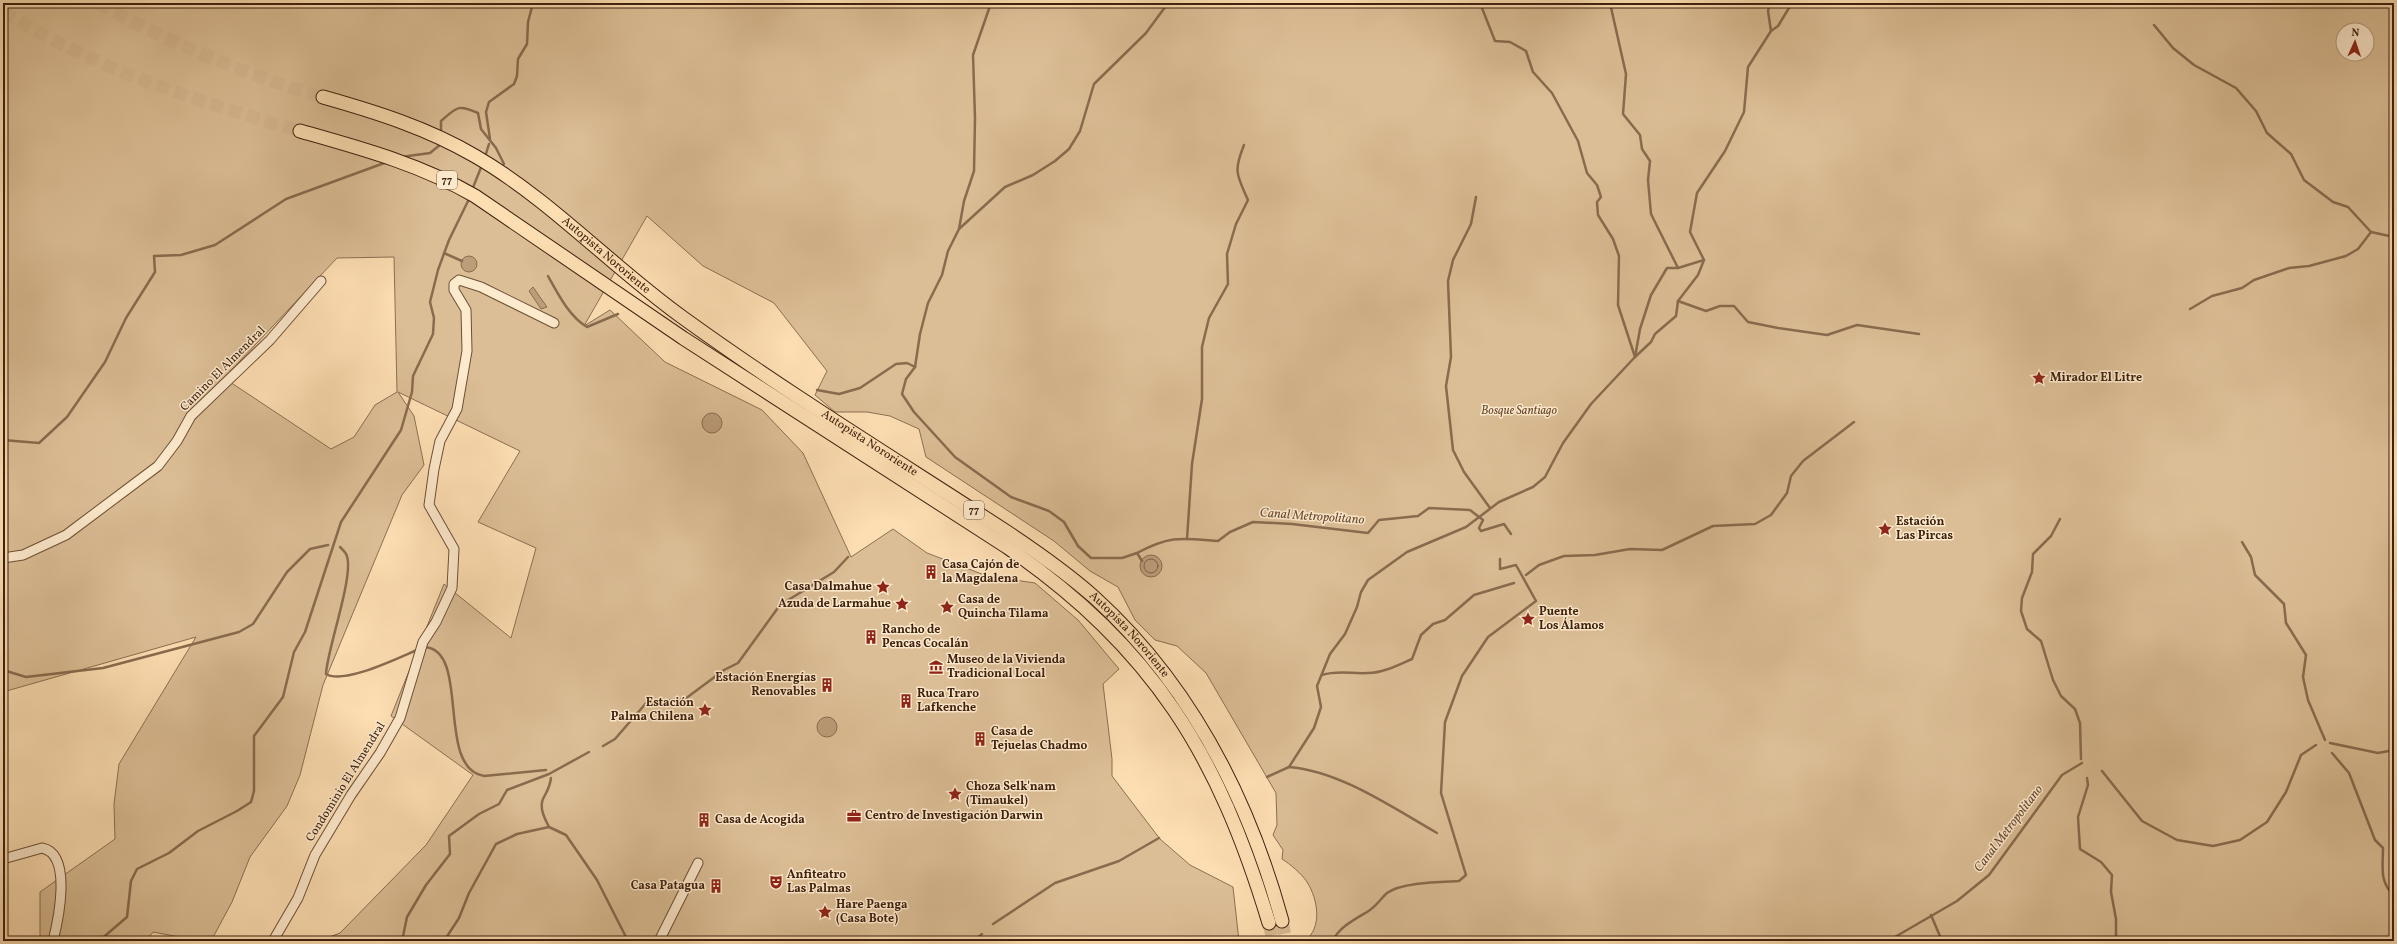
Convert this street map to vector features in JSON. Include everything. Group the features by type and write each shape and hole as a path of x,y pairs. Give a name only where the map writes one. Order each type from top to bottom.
{"highway":[{"name":"Autopista Nororiente","path":"300,132 344,143 392,158 447,180 491,205 689,342 1007,547 1053,579 1107,627 1162,691 1201,752 1241,838 1275,922 1258,846 1239,798 1216,752 1189,706 1165,672 1112,614 1040,554 753,368 680,316 499,171 457,146 411,125 363,108 323,97"}],"street":[{"name":"Condominio El Almendral","path":"273,941 298,898 315,855 351,795 380,753 400,718 423,642 436,622 452,588 454,550 429,505 440,441 457,409 467,351 466,310 454,290 454,284 459,280 482,287 554,323"},
{"name":"Camino El Almendral","path":"3,558 22,556 66,535 158,466 177,441 191,416 270,340 321,281"},
{"path":"3,859 37,849 46,849 54,856 61,874 58,919 53,941"},
{"path":"659,941 698,863"}],"green space":[{"name":"Bosque Santiago","path":"3,3 2394,3 2394,941 1304,941 1310,936 1314,929 1317,913 1316,905 1311,889 1305,879 1296,869 1282,859 1283,850 1273,835 1277,825 1276,793 1206,673 1177,646 1155,640 1135,620 1118,587 1090,571 1054,541 926,457 919,429 890,416 867,412 835,412 815,395 827,371 774,303 703,266 647,216 584,326 610,310 665,362 762,410 803,453 851,557 893,529 927,553 987,576 1035,583 1078,620 1119,669 1103,684 1112,759 1112,776 1160,839 1190,865 1233,887 1239,941 319,941 340,933 426,845 473,775 391,716 444,584 511,638 536,548 478,522 520,451 398,392 414,416 424,465 402,495 323,685 300,775 287,806 250,857 232,902 211,941 200,941 153,932 146,941 40,941 40,892 115,839 114,804 119,764 196,637 3,692","holes":["394,257 397,392 375,405 354,437 331,449 224,378 337,258"]}],"water":[{"path":"469,256 475,258 477,264 475,270 469,272 463,270 461,264 463,258"},
{"path":"533,287 547,307 541,309 529,291"},
{"path":"712,413 719,416 722,423 719,430 712,433 705,430 702,423 705,416"},
{"path":"1151,555 1159,558 1162,566 1159,574 1151,577 1143,574 1140,566 1143,558"},
{"path":"827,717 834,720 837,727 834,734 827,737 820,734 817,727 820,720"}],"waterway":[{"path":"490,139 486,112 489,102 514,84 517,76 518,59 527,44 528,22 533,3"},
{"path":"915,367 920,334 928,303 942,275 948,251 959,229 964,201 974,171 975,118 973,55 991,3"},
{"path":"959,229 1005,187 1033,175 1055,161 1069,149 1080,131 1094,84 1146,33 1168,3"},
{"path":"1480,3 1495,41 1510,42 1526,51 1533,72 1552,93 1578,141 1587,173 1597,185 1601,197 1597,202 1598,215 1613,239 1619,256 1618,305 1635,357 1651,342 1655,334 1676,316 1678,301 1698,275 1704,260"},
{"path":"1610,3 1626,74 1623,114 1640,135 1642,149 1650,161 1648,180 1651,214 1678,268"},
{"path":"1770,3 1768,11 1771,31"},
{"path":"1267,777 1289,767 1314,728 1321,707 1317,686 1330,654 1345,634 1357,607 1361,592 1368,580 1407,552 1466,527 1499,502 1533,487 1545,477 1563,443 1591,404 1635,357 1640,329 1651,295 1667,268 1678,268 1704,260 1690,232 1697,193 1725,151 1744,112 1748,67 1771,31 1778,26 1792,3"},
{"path":"2154,25 2173,48 2194,65 2236,88 2256,111 2267,133 2291,154 2304,180 2333,202 2348,207 2371,232 2394,237"},
{"path":"441,133 441,121 454,110 458,108 466,108 478,113 481,129 496,148 504,164"},
{"path":"401,157 430,153 441,144"},
{"path":"485,157 489,144"},
{"path":"1187,539 1192,464 1202,399 1202,347 1209,318 1228,284 1227,254 1236,224 1248,200 1241,185 1238,173 1238,161 1244,145"},
{"path":"3,440 39,443 67,417 105,362 126,318 155,272 154,256 181,255 215,245 286,199 387,162"},
{"path":"472,190 482,165"},
{"path":"99,941 127,917 131,881 137,869 169,853 198,831 251,802 254,791 254,736 283,697 294,652 305,632 341,522 401,430 412,392 413,376 433,334 434,318 430,302 438,270 449,240 470,197"},
{"path":"1476,197 1471,224 1453,260 1448,281 1451,357 1446,386 1453,450 1464,472 1490,508"},
{"path":"2190,309 2212,296 2242,288 2254,280 2289,268 2309,266 2346,256 2358,249 2371,232"},
{"path":"444,253 462,261"},
{"name":"Canal Metropolitano","path":"548,276 569,311 587,327 618,314"},
{"path":"1678,301 1706,311 1720,306 1734,306 1748,322 1827,335 1857,325 1919,334"},
{"name":"Canal Metropolitano","path":"817,390 839,394 860,388 896,364 907,363 915,367"},
{"name":"Canal Metropolitano","path":"915,367 906,379 902,394 914,412 955,457 1011,497 1049,511 1064,522 1078,546 1091,558 1122,558 1137,553"},
{"path":"1526,575 1539,565 1564,556 1595,555 1630,549 1662,550 1713,526 1755,524 1771,515 1787,493 1791,476 1803,461 1854,422"},
{"name":"Canal Metropolitano","path":"1142,561 1137,553 1159,543 1176,539 1218,541 1230,532 1253,522 1292,524 1368,533 1379,520 1418,516 1429,508 1470,510 1483,520 1479,528 1481,531 1504,524 1511,534"},
{"path":"2060,519 2051,536 2033,554 2032,572 2022,598 2021,611 2027,629 2041,641 2053,680 2061,696 2075,709 2080,723 2081,759"},
{"path":"2242,542 2251,557 2255,575 2284,604 2286,623 2306,655 2303,677 2308,700 2325,740"},
{"path":"3,670 26,677 103,668 239,632 253,624 287,572 310,549 328,545"},
{"path":"340,547 346,554 348,563 347,576 326,674 345,676 357,673 371,669 417,650"},
{"path":"603,746 615,739 647,702 685,699 724,670 738,663 780,605 834,572 848,557"},
{"name":"Canal Metropolitano","path":"1333,941 1335,936 1343,928 1370,910 1387,893 1394,889 1422,883 1459,881 1466,875 1441,793 1445,722 1462,676 1488,637 1536,601 1516,565 1500,569 1500,559"},
{"path":"1322,675 1345,672 1374,673 1412,659 1421,635 1433,624 1445,620 1474,595 1514,583"},
{"path":"425,647 439,653 447,668 451,687 456,733 461,753 469,768 484,776 546,770"},
{"name":"Canal Metropolitano","path":"2330,743 2378,753 2394,750"},
{"name":"Canal Metropolitano","path":"2102,771 2142,821 2177,840 2213,846 2240,840 2267,822 2286,792 2301,755 2316,745"},
{"path":"402,941 407,917 426,885 450,854 449,836 479,814 499,804 507,790 549,774 589,752"},
{"path":"2332,753 2349,773 2375,840 2383,848 2384,879 2386,885 2394,896"},
{"name":"Canal Metropolitano","path":"1888,941 1957,901 1989,875 2062,775 2082,763"},
{"path":"1289,767 1327,775 1347,783 1366,792 1437,833"},
{"path":"549,827 543,813 542,802 551,778"},
{"path":"2087,778 2088,785 2078,817 2080,849 2101,862 2112,875 2111,892 2116,919 2116,941"},
{"path":"444,941 459,918 469,893 496,844 517,834 549,827 566,835 597,880 628,941"},
{"path":"993,924 1055,883 1119,861 1159,838"},
{"path":"1931,915 1942,941"},
{"path":"974,941 982,934"}],"tunnel":[{"path":"98,3 152,31 236,68 323,97"},
{"path":"3,11 38,32 74,50 147,82 223,108 300,131"},
{"path":"1282,921 1286,941"},
{"path":"1269,923 1273,941"}],"place":[{"name":"Mirador El Litre","path":"2039,378"},
{"name":"Estación Las Pircas","path":"1885,529"},
{"name":"Casa Cajón de la Magdalena","path":"931,572"},
{"name":"Casa Dalmahue","path":"883,587"},
{"name":"Azuda de Larmahue","path":"902,604"},
{"name":"Casa de Quincha Tilama","path":"947,607"},
{"name":"Puente Los Álamos","path":"1528,619"},
{"name":"Rancho de Pencas Cocalán","path":"871,637"},
{"name":"Museo de la Vivienda Tradicional Local","path":"936,667"},
{"name":"Estación Energías Renovables","path":"827,685"},
{"name":"Ruca Traro Lafkenche","path":"906,701"},
{"name":"Estación Palma Chilena","path":"705,710"},
{"name":"Casa de Tejuelas Chadmo","path":"980,739"},
{"name":"Choza Selk'nam (Timaukel)","path":"955,794"},
{"name":"Centro de Investigación Darwin","path":"854,816"},
{"name":"Casa de Acogida","path":"704,820"},
{"name":"Anfiteatro Las Palmas","path":"776,882"},
{"name":"Casa Patagua","path":"716,886"},
{"name":"Hare Paenga (Casa Bote)","path":"825,912"}]}
